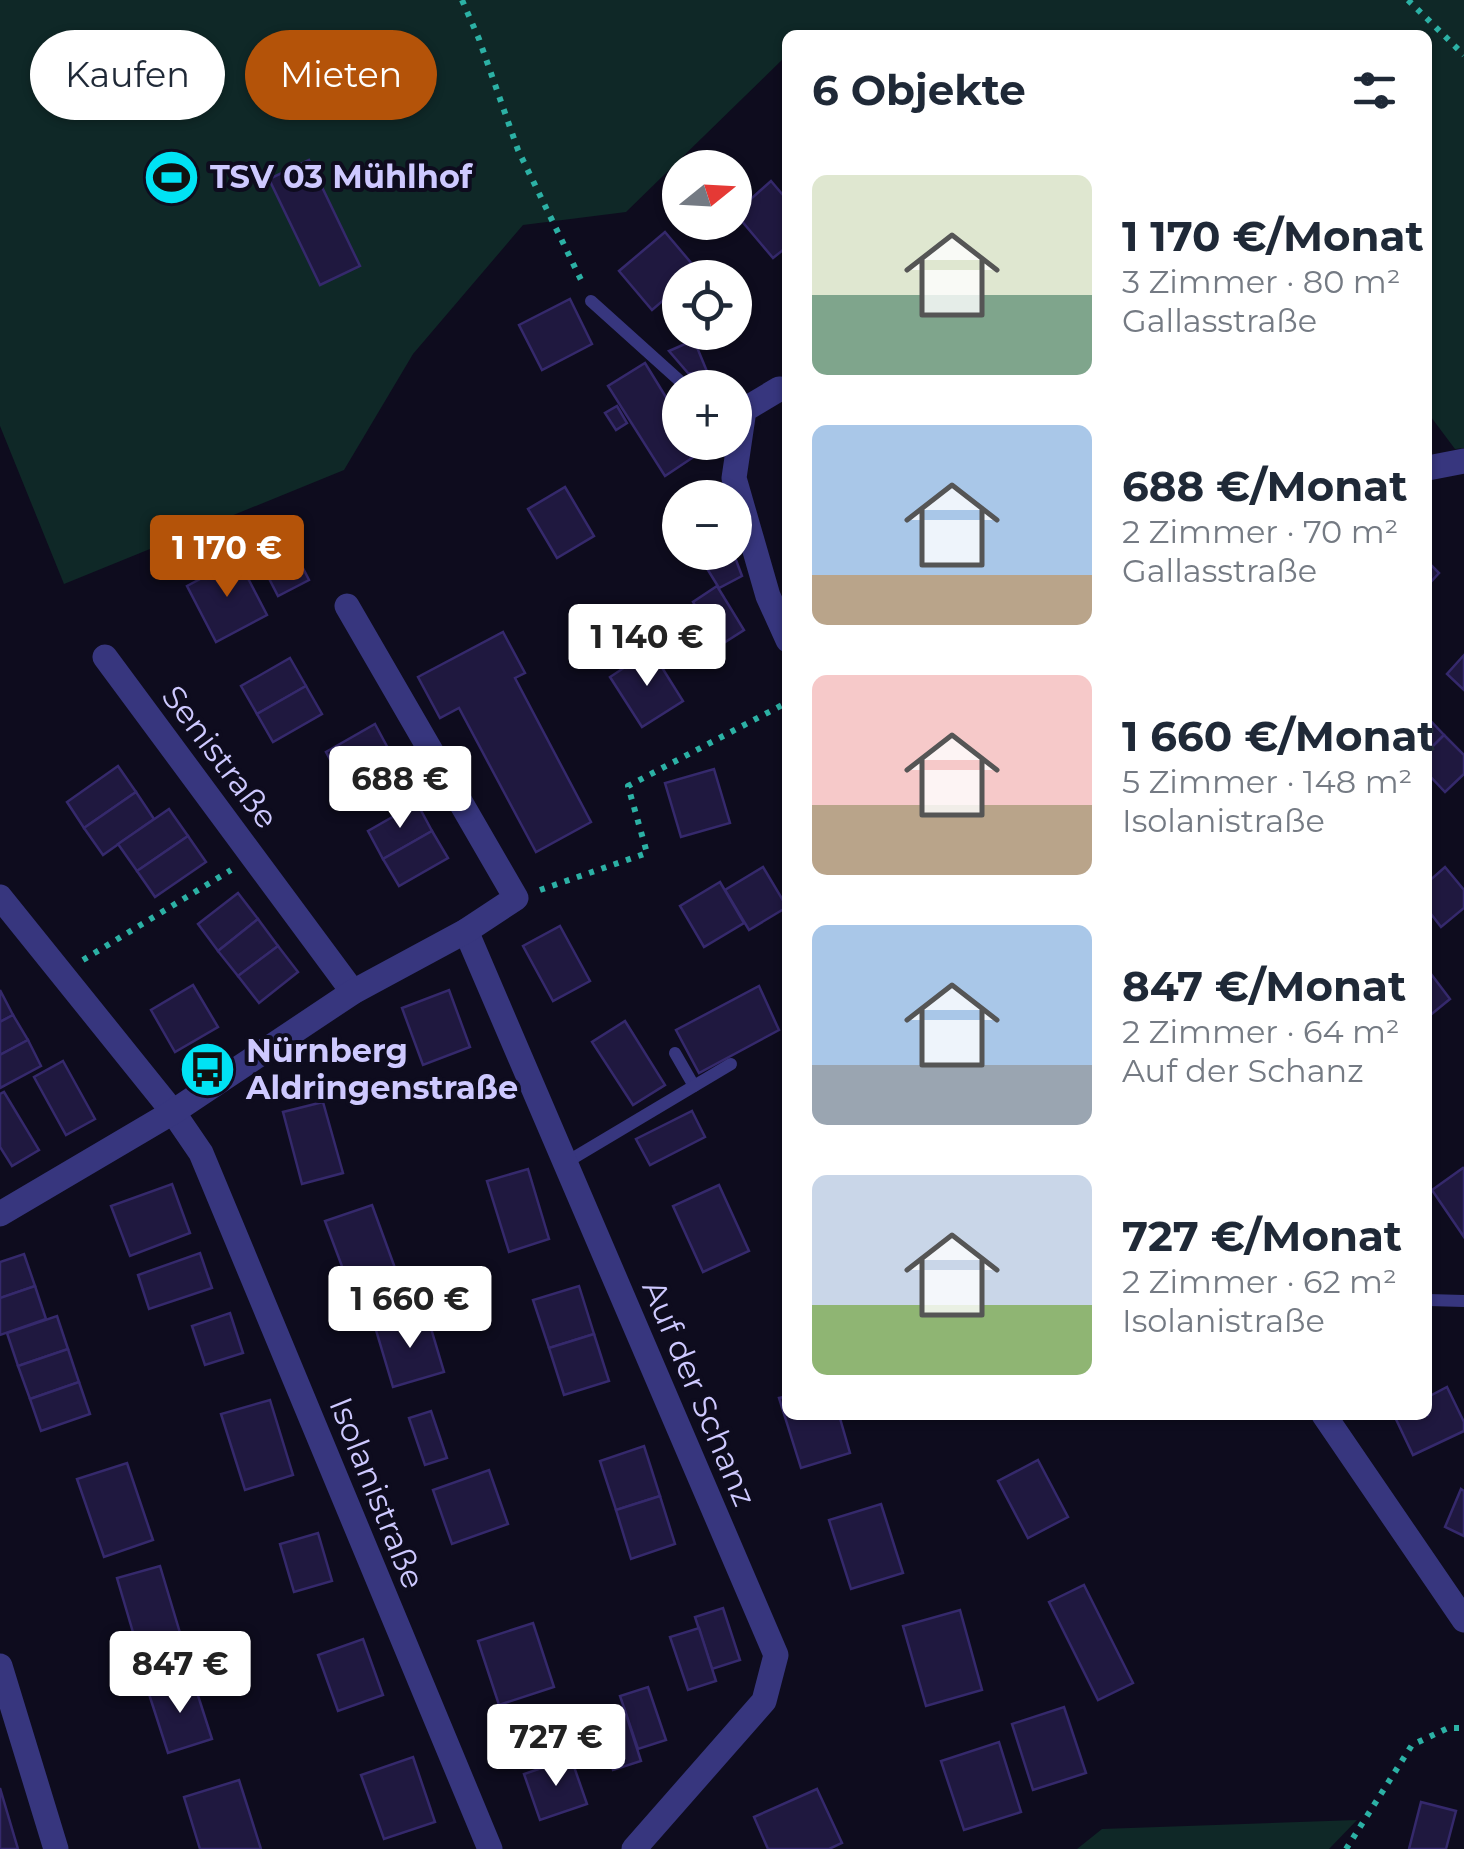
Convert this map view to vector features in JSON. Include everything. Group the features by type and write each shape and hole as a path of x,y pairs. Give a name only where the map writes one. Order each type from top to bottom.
{"street":[{"path":"752,402 782,389"},
{"path":"736,460 734,478 768,596 782,627"},
{"path":"1432,467 1464,461"},
{"path":"0,1214 173,1112 353,992 466,932 516,898 346,606"},
{"name":"Senistraße","path":"105,657 353,992"},
{"name":"Isolanistraße","path":"0,897 173,1112 201,1153 490,1849"},
{"name":"Auf der Schanz","path":"466,932 776,1655 764,1701 634,1849"},
{"path":"1327,1420 1464,1620"},
{"path":"0,1666 56,1849"}],"lane":[{"path":"591,301 668,370"},
{"path":"675,1053 694,1086"},
{"path":"566,1162 731,1064"},
{"path":"1432,1300 1464,1302"}],"path":[{"path":"462,0 518,150 591,301"},
{"path":"1408,0 1464,55"},
{"path":"516,898 647,853 628,786 782,705"},
{"path":"60,974 253,856"},
{"path":"1346,1849 1412,1745 1448,1728 1464,1728"}],"green space":[{"path":"0,0 1464,0 1464,448 1455,449 1432,418 1432,30 782,30 782,60 690,150 662,150 662,177 626,212 523,225 413,354 344,470 64,584 0,426"},
{"path":"1357,1820 1329,1849 1077,1849 1102,1829"}],"building":[{"path":"309,160 360,266 320,285 269,179"},
{"path":"771,181 782,194 782,251 773,258 752,233 752,198"},
{"path":"662,235 662,240 672,240 689,260 662,260 662,301 652,310 619,271"},
{"path":"570,299 592,344 542,370 519,325"},
{"path":"698,350 706,370 685,370 669,351"},
{"path":"645,363 662,391 662,460 689,460 665,476 608,386"},
{"path":"617,406 627,423 616,430 605,413"},
{"path":"565,487 594,536 557,558 528,509"},
{"path":"285,533 309,580 278,596 254,549"},
{"path":"238,559 267,615 216,642 187,586"},
{"path":"708,570 740,570 742,576 719,588"},
{"path":"717,586 744,630 719,646 693,602"},
{"path":"503,632 525,673 515,678 591,822 536,852 459,708 440,718 418,677"},
{"path":"651,650 683,701 642,727 610,677"},
{"path":"1464,655 1464,690 1447,674"},
{"path":"290,658 306,686 257,714 241,686"},
{"path":"306,686 322,714 273,742 257,714"},
{"path":"1432,722 1444,735 1432,747"},
{"path":"375,724 390,752 341,780 326,752"},
{"path":"1444,735 1464,755 1464,774 1445,792 1432,778 1432,747"},
{"path":"390,752 406,779 357,807 341,780"},
{"path":"118,766 136,792 84,828 67,802"},
{"path":"714,769 730,823 681,837 665,783"},
{"path":"136,792 154,819 103,855 84,828"},
{"path":"417,803 432,831 383,859 368,831"},
{"path":"169,809 188,836 137,871 118,844"},
{"path":"432,831 448,858 399,886 383,859"},
{"path":"188,836 206,862 155,897 137,871"},
{"path":"763,867 782,899 782,910 749,930 725,890"},
{"path":"1445,867 1464,890 1464,908 1441,927 1432,915 1432,878"},
{"path":"720,882 744,923 704,947 680,906"},
{"path":"238,893 258,919 218,951 198,924"},
{"path":"258,919 278,946 238,976 218,951"},
{"path":"560,926 590,981 553,1001 523,946"},
{"path":"278,946 298,972 259,1003 238,976"},
{"path":"1432,975 1450,999 1432,1014"},
{"path":"193,985 218,1027 175,1052 151,1010"},
{"path":"759,986 779,1030 699,1073 676,1030"},
{"path":"0,990 13,1015 0,1022"},
{"path":"449,990 470,1047 423,1065 402,1008"},
{"path":"13,1015 28,1040 0,1055 0,1022"},
{"path":"625,1021 665,1085 633,1105 592,1042"},
{"path":"28,1040 41,1066 0,1088 0,1055"},
{"path":"63,1061 95,1119 66,1135 34,1077"},
{"path":"4,1092 39,1150 12,1166 0,1147 0,1094"},
{"path":"323,1102 343,1173 302,1184 283,1112"},
{"path":"692,1111 705,1137 650,1165 636,1139"},
{"path":"528,1169 549,1239 509,1252 487,1181"},
{"path":"1464,1169 1464,1237 1432,1190"},
{"path":"172,1184 190,1233 130,1256 111,1206"},
{"path":"719,1185 749,1251 703,1272 673,1206"},
{"path":"372,1205 395,1268 349,1285 325,1221"},
{"path":"200,1253 212,1288 149,1309 138,1275"},
{"path":"24,1254 35,1286 0,1298 0,1262"},
{"path":"35,1286 46,1319 0,1335 0,1298"},
{"path":"579,1286 594,1334 549,1348 533,1300"},
{"path":"230,1313 243,1353 205,1365 192,1326"},
{"path":"427,1315 444,1372 393,1387 376,1330"},
{"path":"57,1316 68,1349 18,1366 7,1333"},
{"path":"594,1334 609,1381 564,1395 549,1348"},
{"path":"68,1349 79,1382 30,1399 18,1366"},
{"path":"79,1382 90,1414 41,1431 30,1399"},
{"path":"1447,1387 1464,1422 1464,1431 1413,1455 1396,1420 1432,1420 1432,1395"},
{"path":"270,1400 293,1475 245,1490 221,1414"},
{"path":"431,1411 447,1458 425,1465 409,1418"},
{"path":"786,1420 840,1420 850,1453 801,1468"},
{"path":"644,1446 660,1496 616,1510 600,1461"},
{"path":"1038,1460 1068,1517 1028,1538 998,1481"},
{"path":"127,1463 153,1540 104,1557 77,1479"},
{"path":"489,1470 508,1524 452,1544 433,1490"},
{"path":"1461,1489 1464,1491 1464,1536 1445,1527"},
{"path":"660,1496 675,1544 631,1559 616,1510"},
{"path":"881,1504 903,1573 851,1589 829,1520"},
{"path":"318,1533 332,1581 294,1592 280,1544"},
{"path":"160,1566 183,1643 140,1656 117,1578"},
{"path":"1084,1585 1133,1683 1098,1700 1049,1602"},
{"path":"723,1608 740,1660 712,1669 695,1617"},
{"path":"960,1610 982,1690 926,1706 903,1626"},
{"path":"533,1623 554,1687 499,1705 478,1641"},
{"path":"699,1628 716,1681 688,1690 670,1637"},
{"path":"363,1639 383,1695 338,1711 318,1655"},
{"path":"193,1680 212,1739 168,1753 149,1694"},
{"path":"648,1687 666,1740 638,1749 620,1696"},
{"path":"1064,1707 1086,1773 1033,1790 1012,1724"},
{"path":"624,1708 641,1761 613,1770 596,1717"},
{"path":"999,1742 1021,1812 964,1830 941,1761"},
{"path":"413,1757 435,1822 384,1839 361,1775"},
{"path":"571,1758 587,1804 540,1820 524,1774"},
{"path":"239,1780 261,1849 200,1849 184,1797"},
{"path":"0,1788 18,1849 0,1849"},
{"path":"817,1789 842,1843 829,1849 768,1849 754,1817"},
{"path":"1421,1802 1456,1811 1446,1849 1409,1849"}],"place":[{"name":"TSV 03 Mühlhof","path":"171,177"},
{"name":"Nürnberg Aldringenstraße","path":"207,1069"}]}
